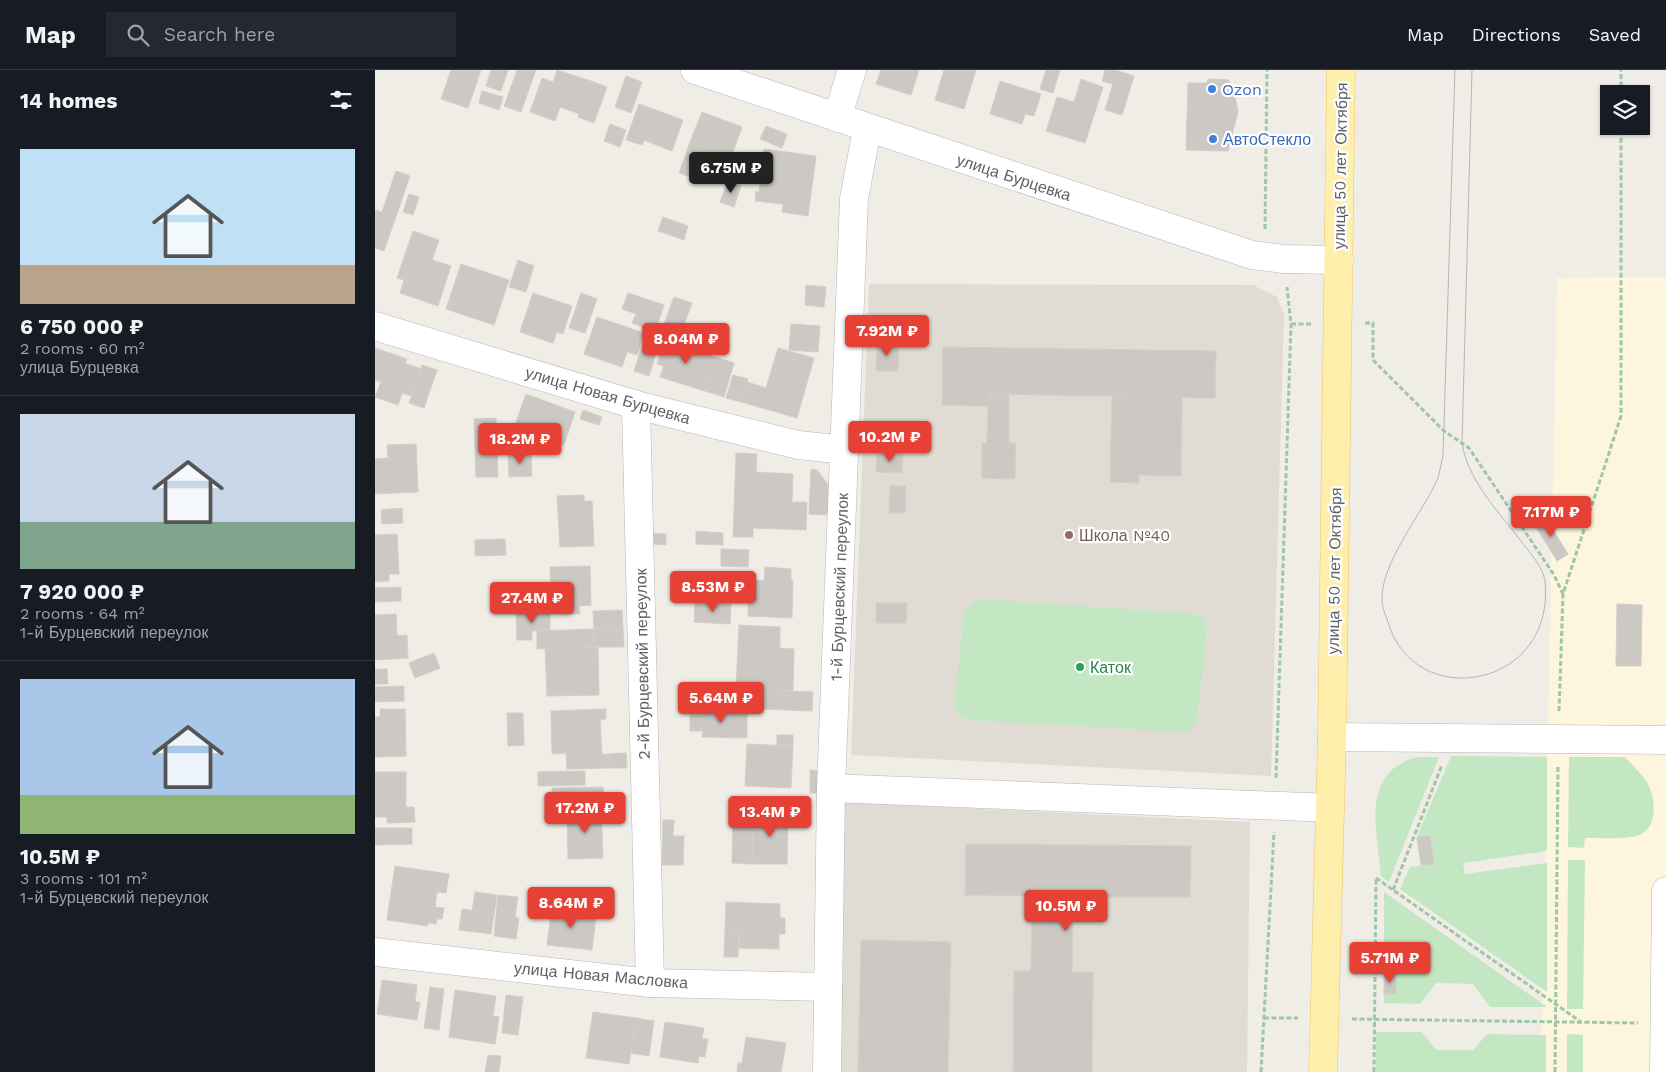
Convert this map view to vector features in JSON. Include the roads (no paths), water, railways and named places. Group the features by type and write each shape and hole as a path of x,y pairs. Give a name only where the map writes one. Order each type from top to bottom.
{"main road":[{"name":"улица 50 лет Октября","path":"1323,1072 1332,737 1341,70"}],"street":[{"name":"улица Бурцевка","path":"695,70 867,129 1252,255 1284,259 1339,260"},
{"path":"837,118 852,70"},
{"name":"1-й Бурцевский переулок","path":"827,1072 831,788 854,199 867,129"},
{"name":"улица Новая Бурцевка","path":"375,326 636,405 798,445 845,450"},
{"name":"2-й Бурцевский переулок","path":"636,405 650,983"},
{"path":"1332,737 1666,740"},
{"path":"831,788 1275,808 1330,808"},
{"path":"1664,1072 1666,891"},
{"name":"улица Новая Масловка","path":"375,952 650,983 828,987"}],"tram line":[{"path":"1455,70 1443,456 1438,478 1404,538 1388,571 1383,586 1382,601 1388,622 1403,651 1425,669 1452,677 1480,676 1507,665 1529,646 1542,618 1545,581 1534,557 1478,484 1465,457 1462,443 1472,70"}],"place":[{"name":"Ozon","path":"1212,89"},
{"name":"АвтоСтекло","path":"1213,139"},
{"name":"Школа №40","path":"1069,535"},
{"name":"Каток","path":"1080,667"}]}
